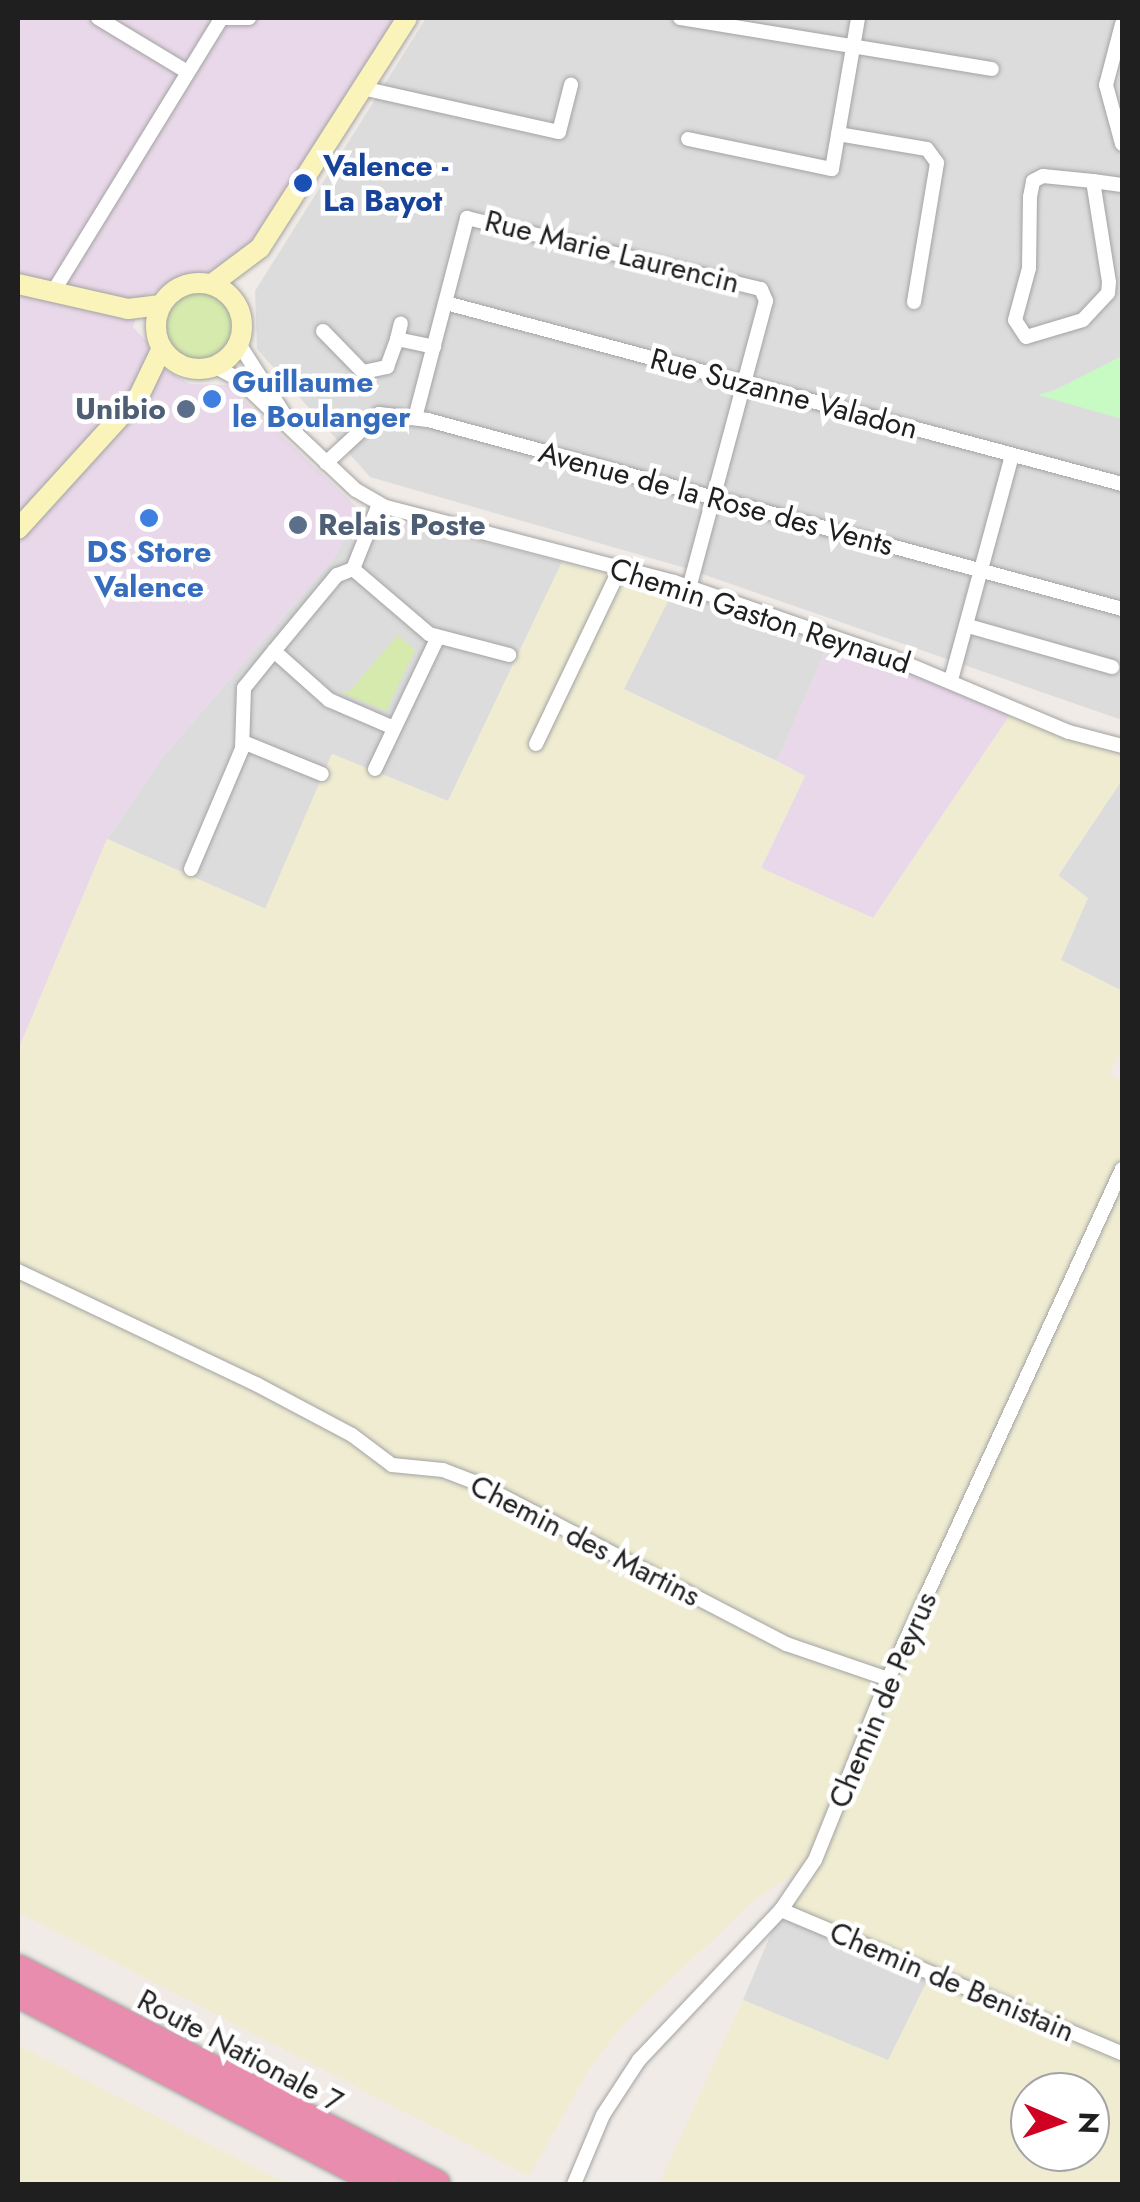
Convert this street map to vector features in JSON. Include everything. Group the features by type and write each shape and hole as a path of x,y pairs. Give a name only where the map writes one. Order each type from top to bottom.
{"highway":[{"name":"Route Nationale 7","path":"18,1970 436,2184"},
{"name":"Route Nationale 7","path":"18,1993 384,2184"}],"main road":[{"path":"18,529 138,396 183,366 214,366 238,344 238,306 250,261 407,18"},
{"path":"18,284 128,309 161,304 183,285 212,284 250,261"},
{"path":"212,284 238,306"},
{"path":"138,396 159,338 161,304"},
{"path":"128,309 183,366"}],"street":[{"path":"98,18 186,71"},
{"path":"53,292 220,18 249,18"},
{"path":"680,18 992,69"},
{"path":"688,139 832,169 858,18"},
{"path":"1122,24 1109,56 1122,144"},
{"path":"362,88 560,132 571,85"},
{"path":"838,134 927,149 937,163 914,302"},
{"path":"1093,182 1108,292 1083,320 1026,338 1016,332 1015,320 1029,268 1033,182 1042,176 1122,184"},
{"name":"Rue Marie Laurencin","path":"415,418 467,218 478,215 760,289 766,301 688,588"},
{"name":"Rue Suzanne Valadon","path":"446,303 1122,484"},
{"path":"323,331 363,372 387,366 401,322"},
{"path":"397,339 434,348"},
{"name":"Chemin Gaston Reynaud","path":"238,344 298,434"},
{"name":"Chemin Gaston Reynaud","path":"214,366 298,434 326,464 380,504 491,540 688,588 951,680 1068,732 1122,746"},
{"name":"Avenue de la Rose des Vents","path":"326,464 374,416 415,418 1122,608"},
{"path":"951,680 1012,455"},
{"path":"191,869 243,742 238,716 244,688 337,576 353,568 380,504"},
{"path":"353,568 438,636 509,655"},
{"path":"536,744 620,569"},
{"path":"968,626 1112,667"},
{"path":"375,770 438,636"},
{"path":"274,651 329,700 394,728"},
{"path":"243,742 322,774"},
{"name":"Chemin de Peyrus","path":"574,2184 604,2115 639,2060 782,1910 815,1860 888,1679 1122,1169"},
{"name":"Chemin des Martins","path":"18,1271 256,1384 352,1435 392,1464 443,1470 475,1482 786,1644 888,1679"},
{"name":"Chemin de Benistain","path":"782,1910 1122,2053"}],"shaded area":[{"path":"18,18 397,18 253,249 221,273 196,273 144,296 133,327 148,343 150,361 190,384 228,385 359,509 334,558 162,758 107,839 18,1050"},
{"path":"426,18 1122,18 1122,720 685,568 370,477 257,349 255,291"},
{"path":"359,509 562,562 448,801 332,754 266,909 107,839 162,758 334,558"},
{"path":"562,562 673,591 624,689 805,776 761,868 873,918 1012,712 1122,750 1122,780 1058,875 1088,898 1061,960 1122,991 1122,1049 1109,1074 1122,1081 1122,2184 659,2184 743,2000 888,2060 930,1976 781,1910 813,1862 757,1898 626,2021 591,2066 529,2176 18,1912 18,1050 107,839 265,909 332,754 448,801"},
{"path":"673,591 829,643 777,761 623,689"},
{"path":"829,643 886,657 1012,712 873,918 761,868 805,776 777,761"},
{"path":"1122,780 1122,991 1061,960 1058,876"},
{"path":"781,1910 930,1975 888,2061 743,2000"},
{"path":"18,2045 263,2172 289,2184 18,2184"}],"green space":[{"path":"200,290 225,300 235,325 225,350 200,360 175,350 165,325 175,300"},
{"path":"1122,356 1122,419 1038,395 1055,390"},
{"path":"398,635 415,650 386,711 340,692 349,692"}],"place":[{"name":"Valence - La Bayot","path":"303,183"},
{"name":"Guillaume le Boulanger","path":"212,399"},
{"name":"Unibio","path":"186,409"},
{"name":"DS Store Valence","path":"149,518"},
{"name":"Relais Poste","path":"298,525"}]}
